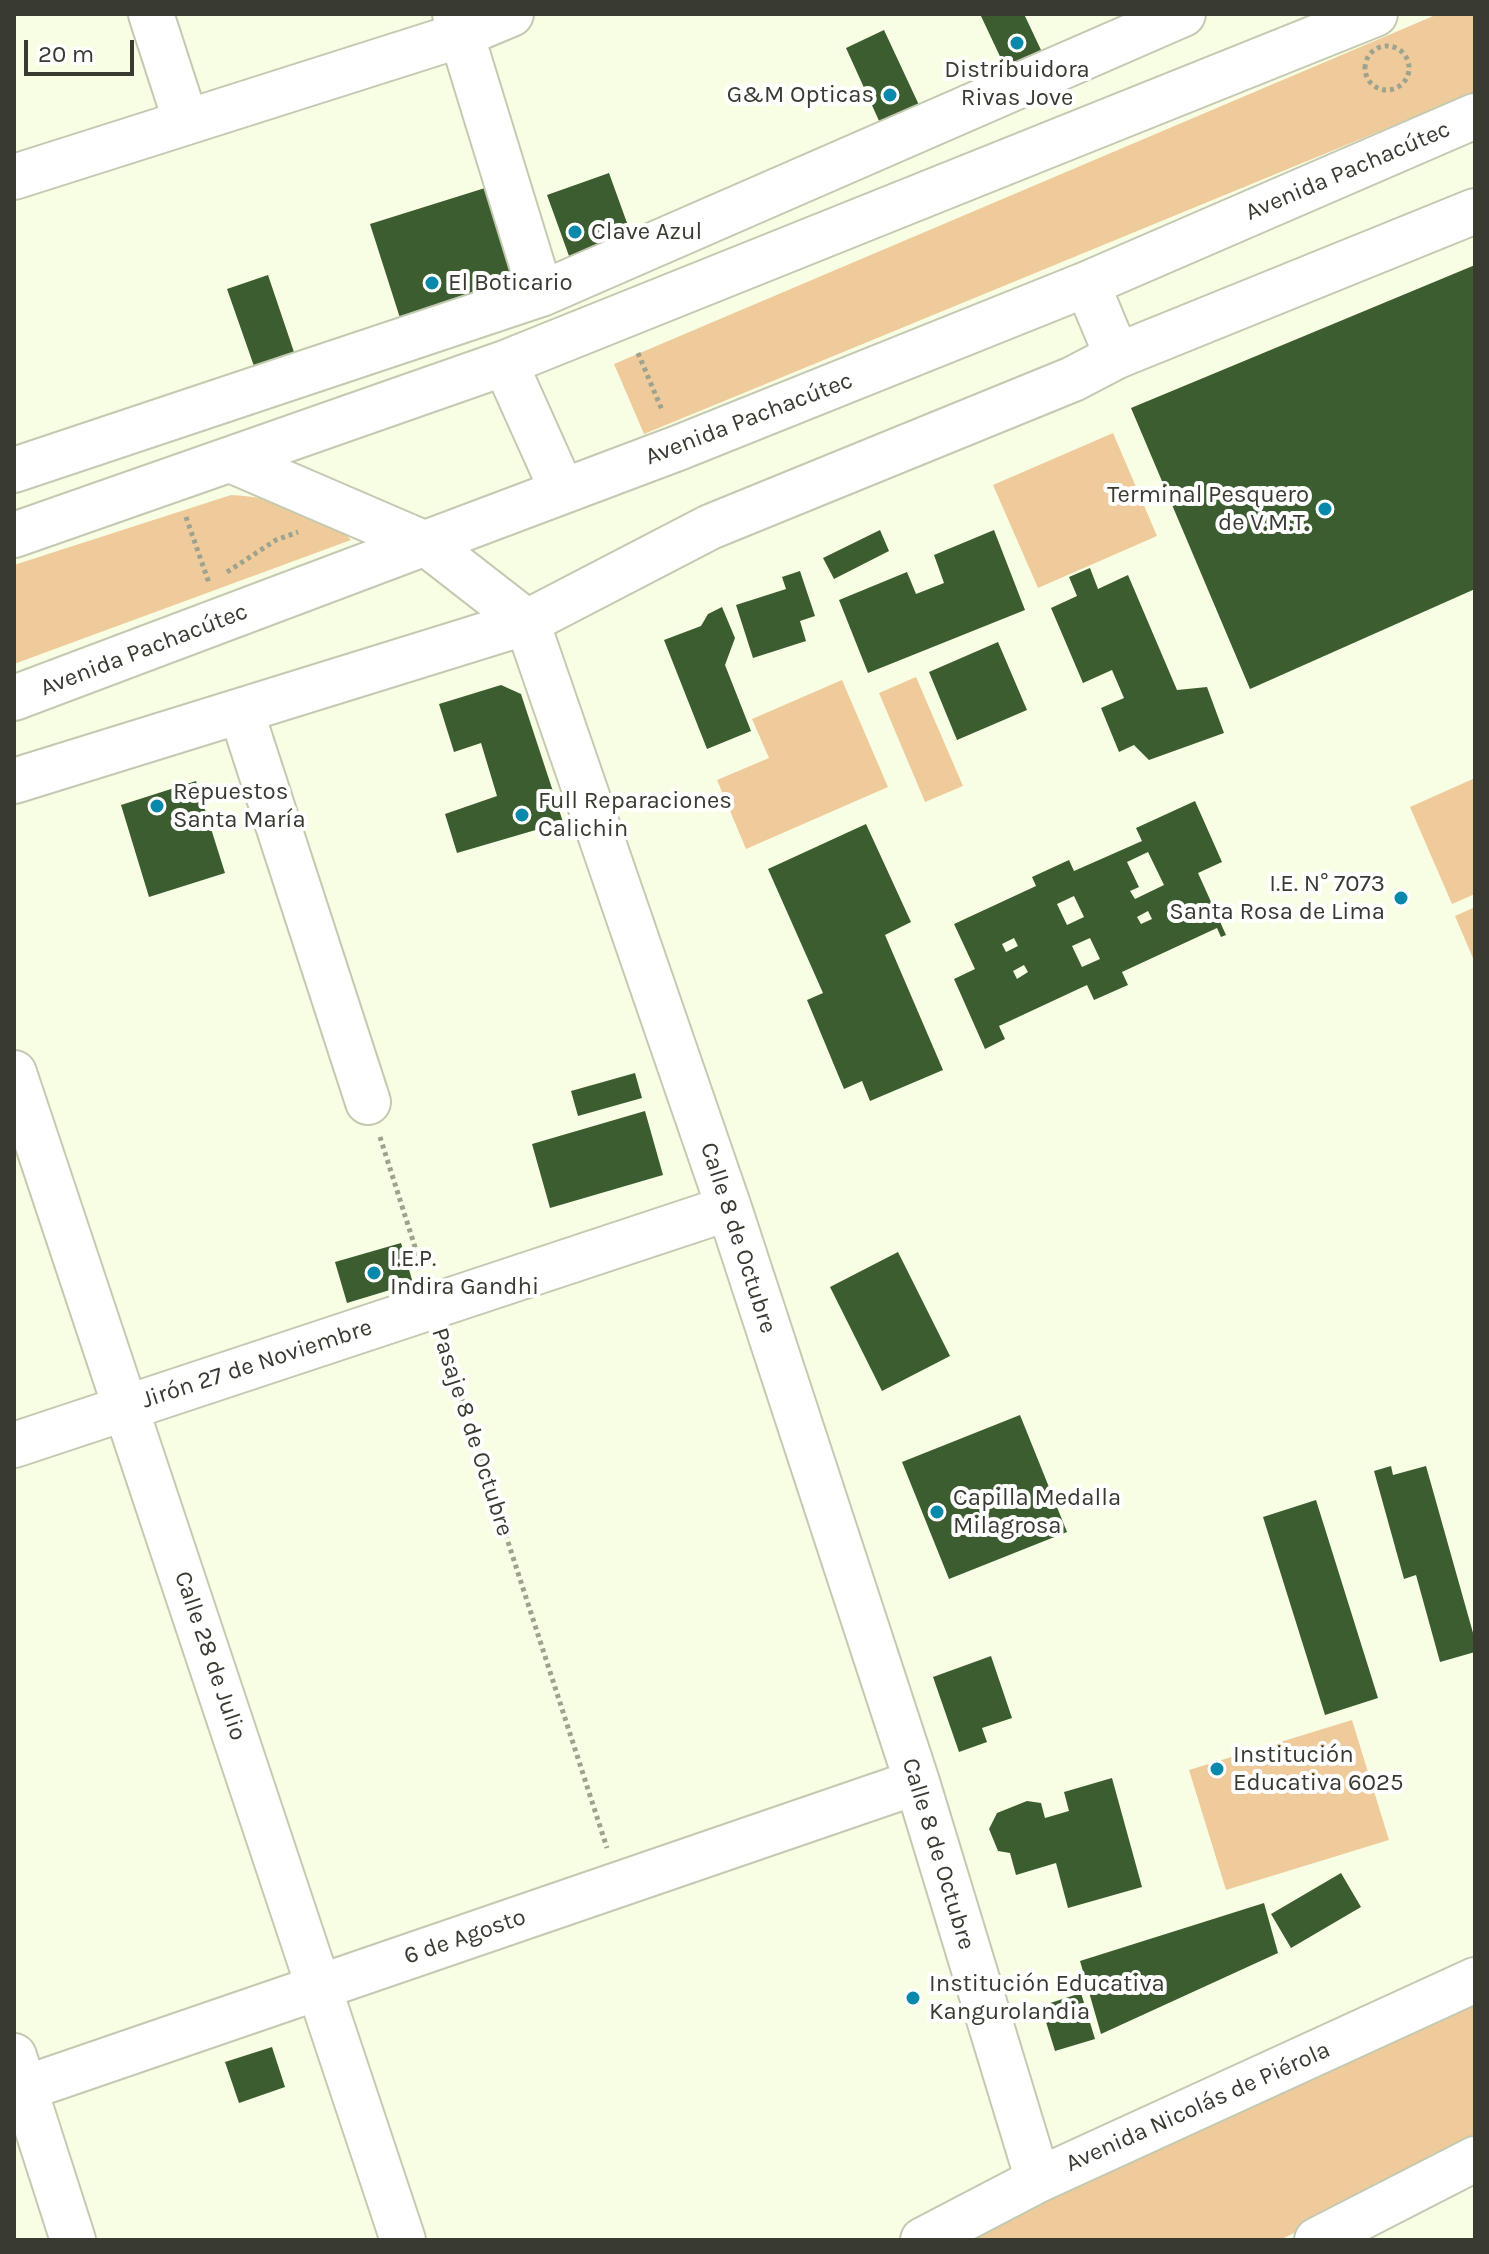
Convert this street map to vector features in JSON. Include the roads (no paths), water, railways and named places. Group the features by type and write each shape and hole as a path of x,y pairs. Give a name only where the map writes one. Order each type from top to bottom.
{"street":[{"path":"151,14 186,122"},
{"path":"14,177 186,122 458,24 511,14"},
{"path":"14,470 541,294 1174,16"},
{"path":"14,535 172,478 233,461 505,363 1357,16"},
{"path":"458,24 541,294"},
{"name":"Avenida Pachacútec","path":"14,698 208,597 428,545 1087,284 1475,116"},
{"path":"14,781 527,622 710,527 1073,379 1117,356 1475,211"},
{"path":"1087,284 1117,356"},
{"path":"505,363 562,490"},
{"path":"233,461 428,545 527,622"},
{"name":"Calle 8 de Octubre","path":"527,622 729,1208 917,1782 1038,2180"},
{"path":"241,711 368,1102"},
{"name":"Calle 28 de Julio","path":"14,1073 321,1986 403,2240"},
{"name":"Jirón 27 de Noviembre","path":"14,1445 729,1208"},
{"name":"6 de Agosto","path":"18,2079 321,1986 917,1782"},
{"name":"Avenida Nicolás de Piérola","path":"923,2240 1038,2180 1475,1980"},
{"path":"18,2079 73,2240"},
{"path":"1317,2240 1475,2159"}],"place":[{"name":"Distribuidora Rivas Jove","path":"1017,43"},
{"name":"G&M Opticas","path":"890,95"},
{"name":"Clave Azul","path":"575,232"},
{"name":"El Boticario","path":"432,283"},
{"name":"Terminal Pesquero de V.M.T.","path":"1325,509"},
{"name":"Repuestos Santa María","path":"157,806"},
{"name":"Full Reparaciones Calichin","path":"522,815"},
{"name":"I.E. N° 7073 Santa Rosa de Lima","path":"1401,898"},
{"name":"I.E.P. Indira Gandhi","path":"374,1273"},
{"name":"Capilla Medalla Milagrosa","path":"937,1512"},
{"name":"Institución Educativa 6025","path":"1217,1769"},
{"name":"Institución Educativa Kangurolandia","path":"913,1998"}]}
